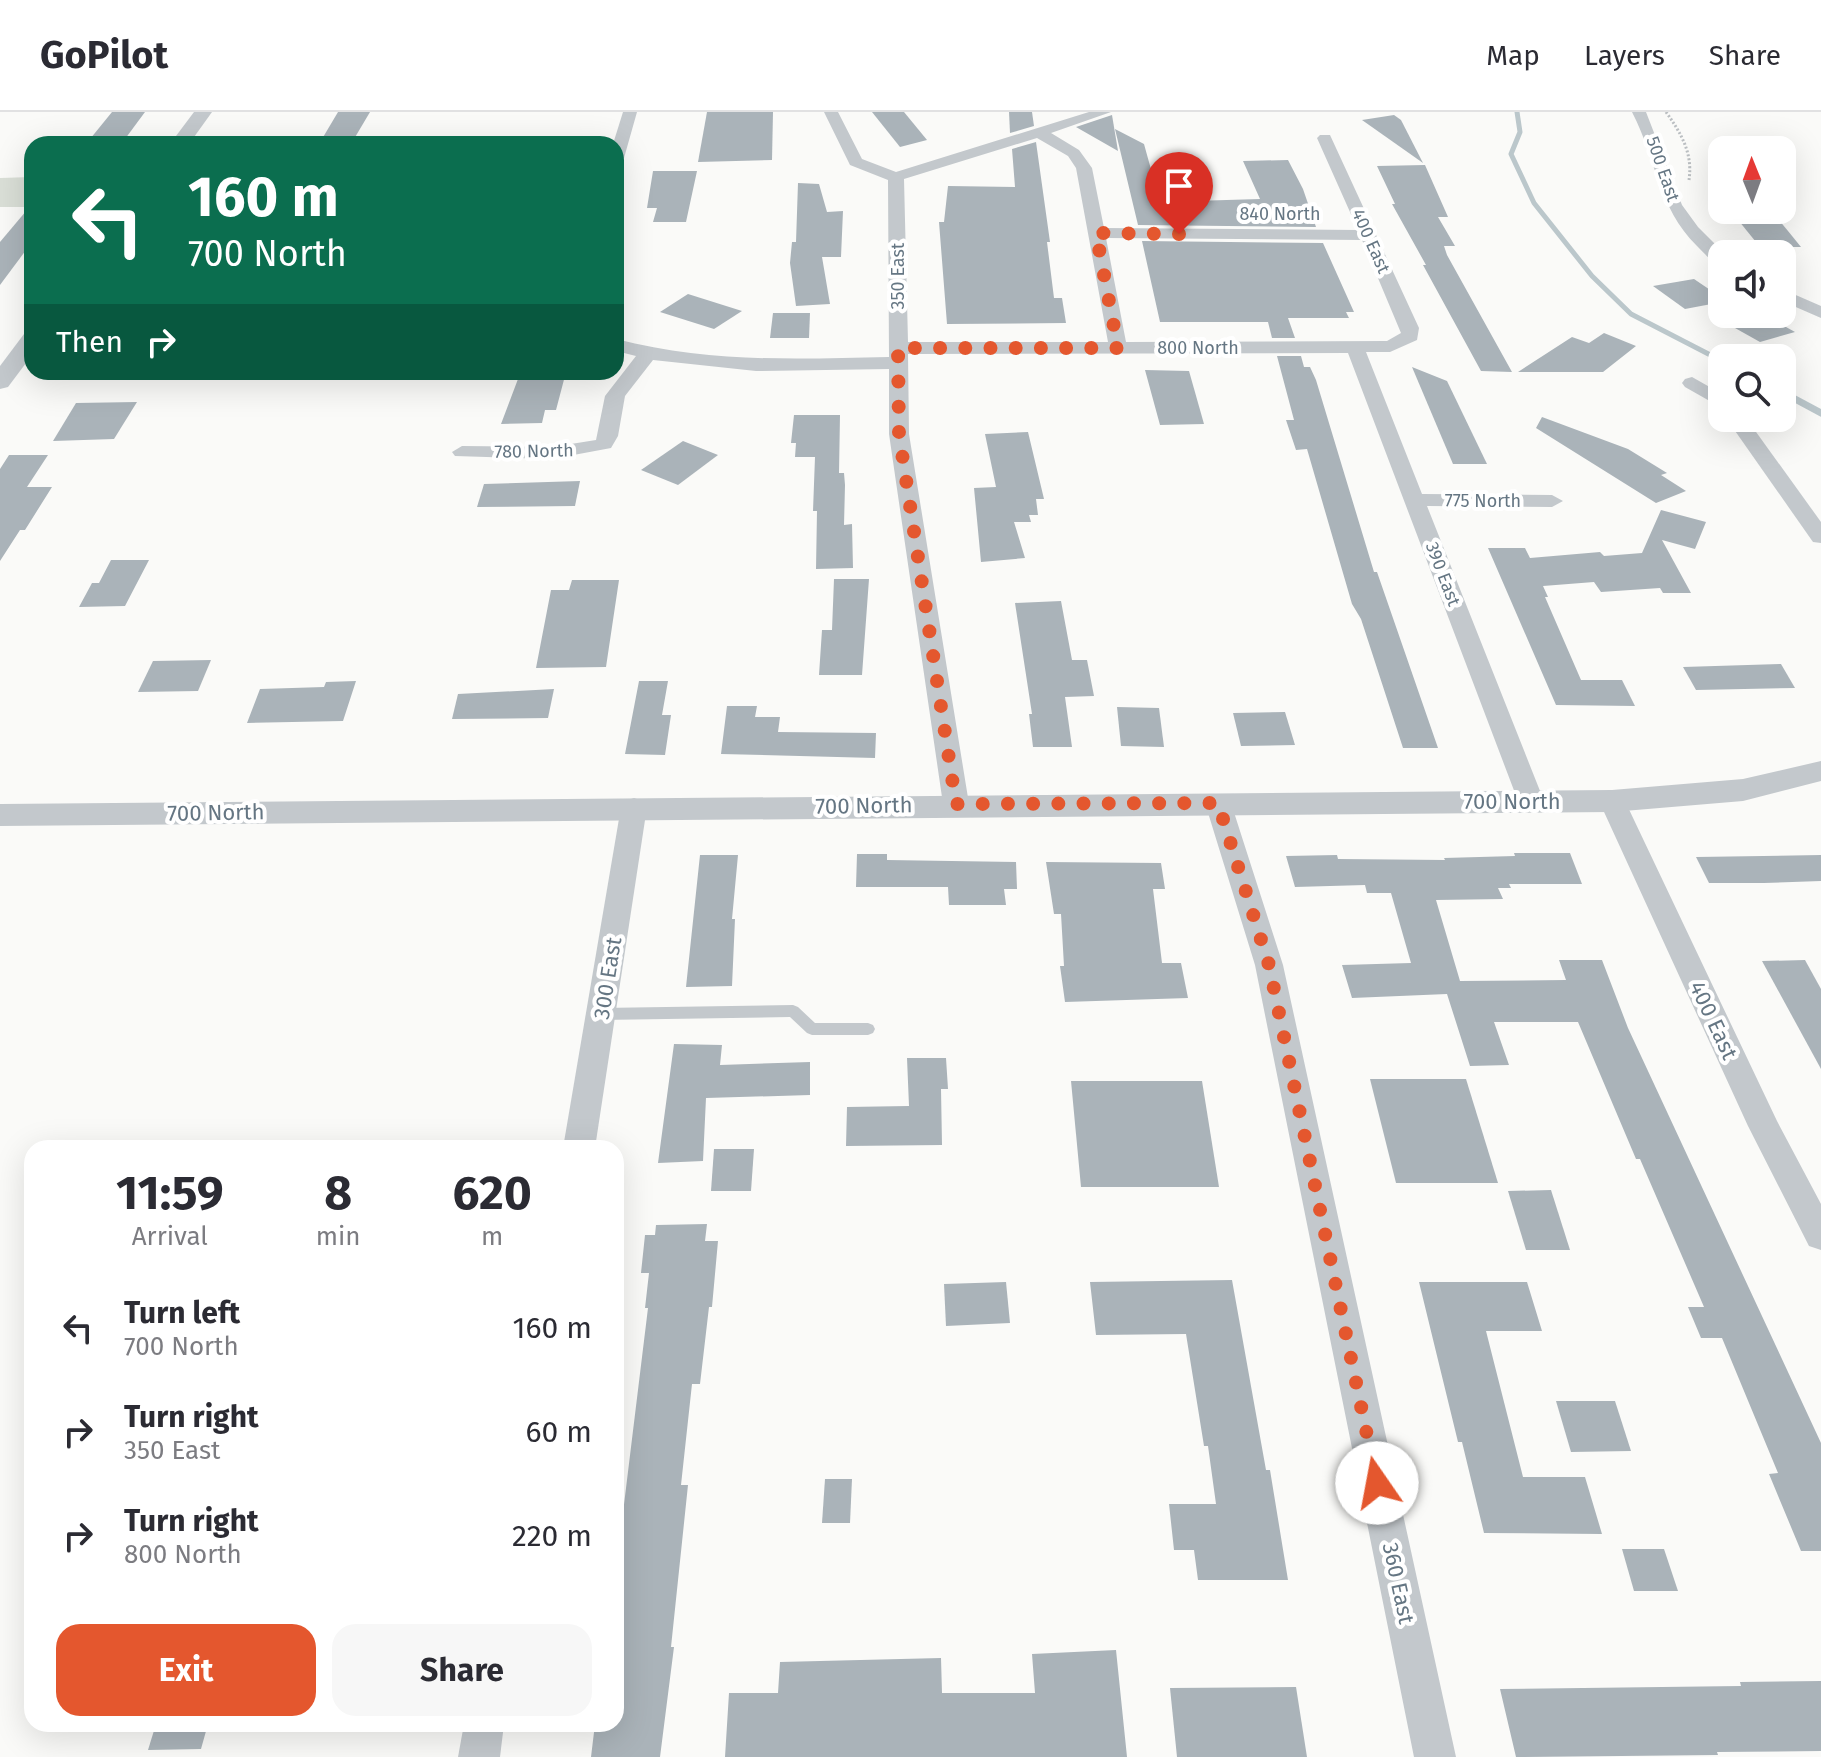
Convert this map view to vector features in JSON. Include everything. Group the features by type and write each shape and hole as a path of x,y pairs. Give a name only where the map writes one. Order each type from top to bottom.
{"street":[{"path":"185,136 203,112"},
{"path":"623,136 630,112"},
{"path":"831,112 856,162 895,177 1104,112"},
{"name":"500 East","path":"1639,112 1652,133 1671,198 1683,221 1708,246"},
{"path":"1038,132 1064,146 1080,160 1118,348"},
{"name":"400 East","path":"1325,138 1410,328 1410,336 1402,342"},
{"name":"350 East","path":"895,177 898,188 899,434 956,804"},
{"name":"840 North","path":"1096,233 1369,235"},
{"path":"1796,299 1816,306"},
{"name":"800 North","path":"624,347 649,354 722,362 1118,348 1355,347 1402,342"},
{"name":"390 East","path":"1355,347 1531,801"},
{"path":"0,382 24,350"},
{"name":"780 North","path":"462,452 559,451 604,444 610,434 610,411 614,398 622,384 649,354"},
{"path":"1692,383 1708,393"},
{"path":"1746,432 1821,537"},
{"name":"775 North","path":"1414,500 1552,501"},
{"name":"700 North","path":"0,815 956,804 1612,801 1743,790 1821,771"},
{"name":"400 East","path":"1612,801 1764,1126 1821,1236"},
{"name":"360 East","path":"1218,803 1269,965 1435,1757"},
{"name":"300 East","path":"580,1140 634,807"},
{"path":"479,1757 483,1732"}],"lane":[{"path":"601,1014 793,1011 812,1029 868,1029"}],"path":[{"path":"1666,112 1684,138 1691,167 1689,180"}],"shaded area":[{"path":"24,177 24,207 0,207 0,178"}],"building":[{"path":"112,112 145,112 127,136 92,136"},
{"path":"338,112 370,112 356,136 324,136"},
{"path":"707,112 773,112 772,160 698,162"},
{"path":"872,112 904,112 927,140 900,147"},
{"path":"1009,112 1032,112 1034,126 1010,133"},
{"path":"1112,115 1118,151 1076,127"},
{"path":"1394,115 1401,120 1423,163 1362,120"},
{"path":"1115,129 1144,144 1160,202 1260,199 1243,161 1288,160 1303,189 1316,227 1138,225"},
{"path":"1036,142 1050,242 1047,242 1054,298 1062,298 1066,323 947,324 939,222 944,222 948,186 1015,187 1012,149"},
{"path":"1425,165 1448,217 1438,217 1455,246 1444,246 1447,255 1512,372 1481,371 1392,204 1395,204 1377,166"},
{"path":"653,171 697,171 686,222 653,222 657,208 647,208"},
{"path":"798,183 819,184 827,212 843,211 841,257 822,257 830,304 796,306 790,263 792,242 796,242"},
{"path":"24,214 24,253 0,285 0,242"},
{"path":"1741,224 1782,224 1795,240 1754,240"},
{"path":"1142,241 1323,243 1354,312 1346,312 1349,318 1288,318 1295,338 1272,338 1268,322 1160,322"},
{"path":"1694,279 1708,288 1708,305 1685,309 1653,286"},
{"path":"688,294 742,311 714,329 660,312"},
{"path":"773,313 810,313 809,338 770,338"},
{"path":"1735,328 1788,328 1795,332 1760,342"},
{"path":"1604,333 1636,346 1603,372 1518,372 1572,337 1589,343"},
{"path":"1277,356 1301,356 1304,367 1310,367 1316,380 1374,572 1377,572 1438,748 1403,748 1361,619 1352,604 1307,449 1296,450 1286,420 1294,420"},
{"path":"1412,367 1447,381 1487,464 1453,464"},
{"path":"1145,370 1189,371 1204,424 1160,425"},
{"path":"518,380 564,380 556,410 545,410 542,423 501,424"},
{"path":"137,402 114,439 53,441 76,403"},
{"path":"794,415 840,415 839,473 844,473 844,525 852,524 853,568 816,569 817,511 813,511 815,457 795,457 796,443 791,443"},
{"path":"1542,417 1628,449 1667,473 1661,475 1686,491 1656,503 1536,428"},
{"path":"1028,432 1044,499 1036,499 1038,515 1029,515 1031,522 1014,522 1025,558 981,562 974,488 996,487 985,434"},
{"path":"683,441 718,455 678,485 641,470"},
{"path":"9,455 48,455 27,487 52,487 25,530 20,530 0,561 0,469"},
{"path":"580,481 575,506 477,507 484,484"},
{"path":"1661,510 1706,522 1695,549 1662,540 1691,593 1663,593 1660,588 1601,592 1594,582 1543,586 1581,680 1622,680 1635,706 1556,705 1488,548 1525,548 1530,558 1600,552 1604,556 1642,553"},
{"path":"111,560 149,560 125,606 79,607 92,583 99,583"},
{"path":"834,579 869,579 862,675 819,675 822,630 832,630"},
{"path":"572,580 619,580 606,667 536,668 551,590 569,590"},
{"path":"1061,601 1072,660 1087,660 1094,696 1065,697 1072,747 1033,747 1029,714 1032,714 1015,603"},
{"path":"211,660 198,691 138,692 153,661"},
{"path":"1781,664 1795,688 1696,690 1683,667"},
{"path":"356,681 343,721 247,723 260,689 324,687 326,682"},
{"path":"639,681 668,681 662,715 671,715 665,755 625,754"},
{"path":"554,689 548,718 452,719 458,694"},
{"path":"727,706 757,706 755,717 780,717 778,732 876,733 875,758 721,754"},
{"path":"1117,707 1159,708 1164,747 1121,746"},
{"path":"1285,712 1295,745 1241,746 1233,713"},
{"path":"1514,853 1570,853 1582,884 1509,884 1511,888 1498,888 1503,899 1436,900 1460,981 1566,980 1559,960 1602,960 1628,1028 1821,1443 1821,1551 1801,1551 1769,1474 1778,1473 1722,1338 1701,1338 1688,1307 1704,1307 1578,1022 1494,1022 1509,1065 1470,1066 1447,994 1352,998 1342,965 1411,963 1391,893 1367,893 1365,885 1295,887 1286,856 1445,860 1515,856"},
{"path":"857,854 887,854 887,860 1016,862 1017,889 1004,889 1006,905 949,905 948,887 856,887"},
{"path":"700,855 738,855 732,919 735,919 732,986 686,987"},
{"path":"1821,855 1821,881 1764,883 1709,883 1696,857"},
{"path":"1046,862 1161,863 1165,889 1153,889 1162,963 1181,963 1188,998 1065,1002 1060,966 1064,966 1061,914 1054,914"},
{"path":"1805,960 1821,989 1821,1069 1762,961"},
{"path":"674,1044 722,1045 720,1065 810,1062 810,1095 706,1098 703,1161 658,1163"},
{"path":"907,1058 946,1058 948,1089 941,1089 942,1145 846,1146 847,1107 909,1106"},
{"path":"1370,1079 1466,1079 1498,1183 1396,1183"},
{"path":"1071,1081 1202,1081 1219,1187 1081,1187"},
{"path":"714,1149 754,1149 751,1191 711,1191"},
{"path":"1551,1190 1570,1250 1526,1250 1508,1191"},
{"path":"707,1224 705,1241 718,1241 700,1384 692,1384 681,1485 688,1485 671,1647 674,1647 660,1757 591,1757 594,1732 624,1732 624,1504 648,1308 645,1308 649,1273 641,1273 645,1235 655,1235 656,1225"},
{"path":"1232,1280 1266,1470 1270,1470 1288,1580 1198,1580 1194,1550 1174,1550 1169,1504 1216,1504 1186,1334 1096,1335 1090,1282"},
{"path":"1006,1282 1010,1323 946,1326 944,1284"},
{"path":"1419,1282 1527,1282 1542,1331 1486,1331 1523,1477 1585,1477 1602,1534 1484,1533"},
{"path":"1556,1401 1615,1401 1631,1451 1571,1452"},
{"path":"825,1479 852,1479 850,1523 822,1523"},
{"path":"1622,1549 1664,1549 1678,1591 1634,1591"},
{"path":"1116,1650 1127,1757 725,1757 729,1693 778,1693 780,1662 941,1658 942,1693 1035,1693 1032,1654"},
{"path":"1821,1681 1821,1751 1717,1752 1718,1755 1516,1757 1500,1689 1741,1686 1740,1682"},
{"path":"1296,1687 1307,1757 1177,1757 1170,1688"},
{"path":"154,1732 206,1732 201,1749 148,1750"}],"waterway":[{"path":"1517,112 1520,132 1511,154 1534,203 1592,276 1631,314 1708,354"},
{"path":"1796,400 1821,413"}],"route":[{"path":"1179,234 1096,233 1118,348 898,348 899,434 956,804 1218,803 1269,965 1377,1483"}]}
